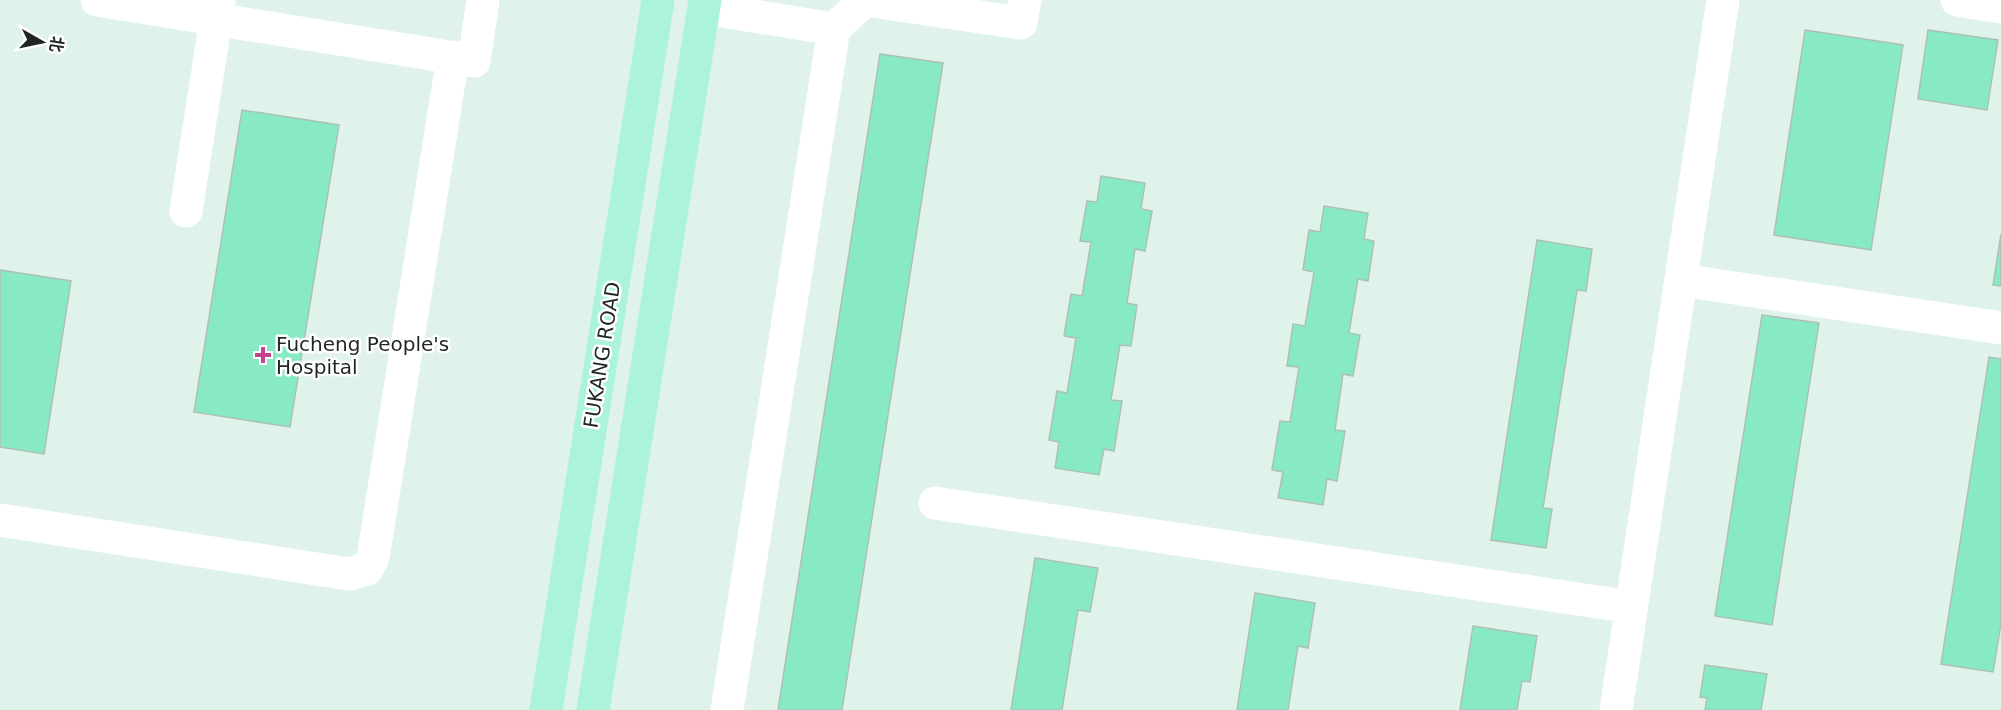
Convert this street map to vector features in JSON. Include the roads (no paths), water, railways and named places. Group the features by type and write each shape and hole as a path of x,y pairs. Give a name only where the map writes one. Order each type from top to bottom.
{"main road":[{"name":"FUKANG ROAD","path":"546,710 658,0"},
{"path":"593,710 705,4"}],"lane":[{"path":"97,0 218,9 474,61 483,0"},
{"path":"726,710 834,28 865,0 1021,23 1025,0"},
{"path":"1616,710 1723,0"},
{"path":"1957,0 2001,7"},
{"path":"705,4 834,28"},
{"path":"186,211 218,9"},
{"path":"0,519 349,574 367,569 373,558 453,57"},
{"path":"1681,280 2001,328"},
{"path":"935,502 1631,607"}],"place":[{"name":"Fucheng People's Hospital","path":"263,355"}]}
